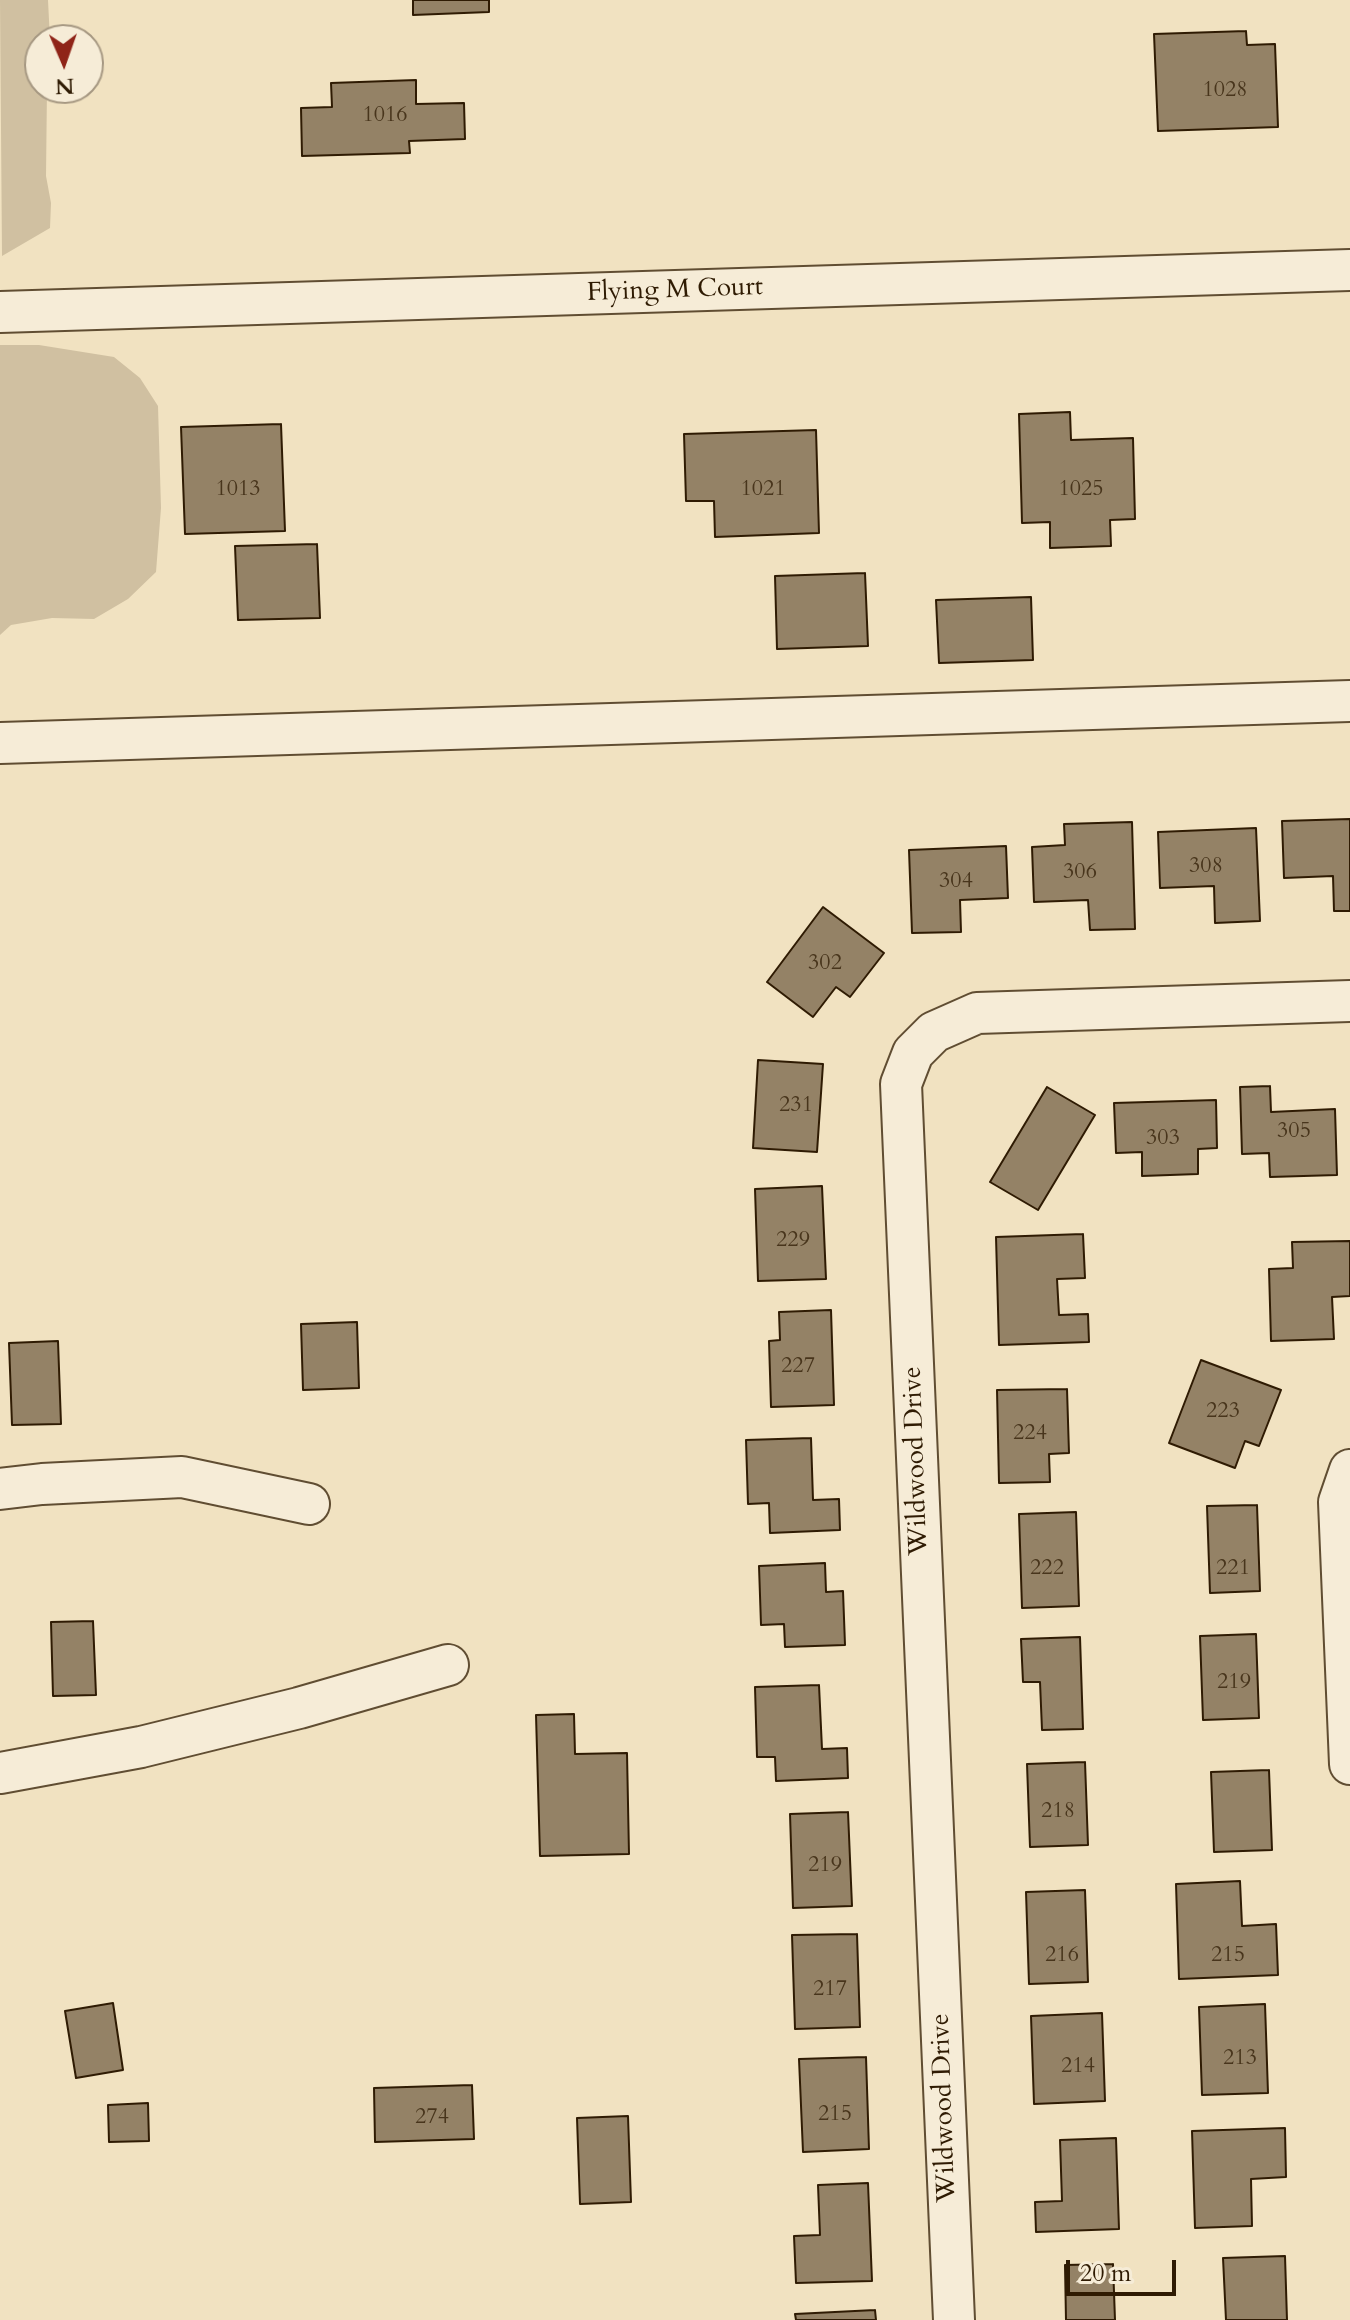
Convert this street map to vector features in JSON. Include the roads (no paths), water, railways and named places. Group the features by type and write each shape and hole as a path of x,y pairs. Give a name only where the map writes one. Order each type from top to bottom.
{"street":[{"name":"Flying M Court","path":"0,312 1350,270"},
{"path":"0,743 1350,701"},
{"name":"Wildwood Drive","path":"954,2320 901,1084 913,1053 934,1032 977,1013 1350,1001"},
{"path":"1350,1470 1339,1502 1350,1764"},
{"path":"0,1489 182,1477 309,1504"},
{"path":"0,1773 141,1747 299,1708 448,1665"}]}
